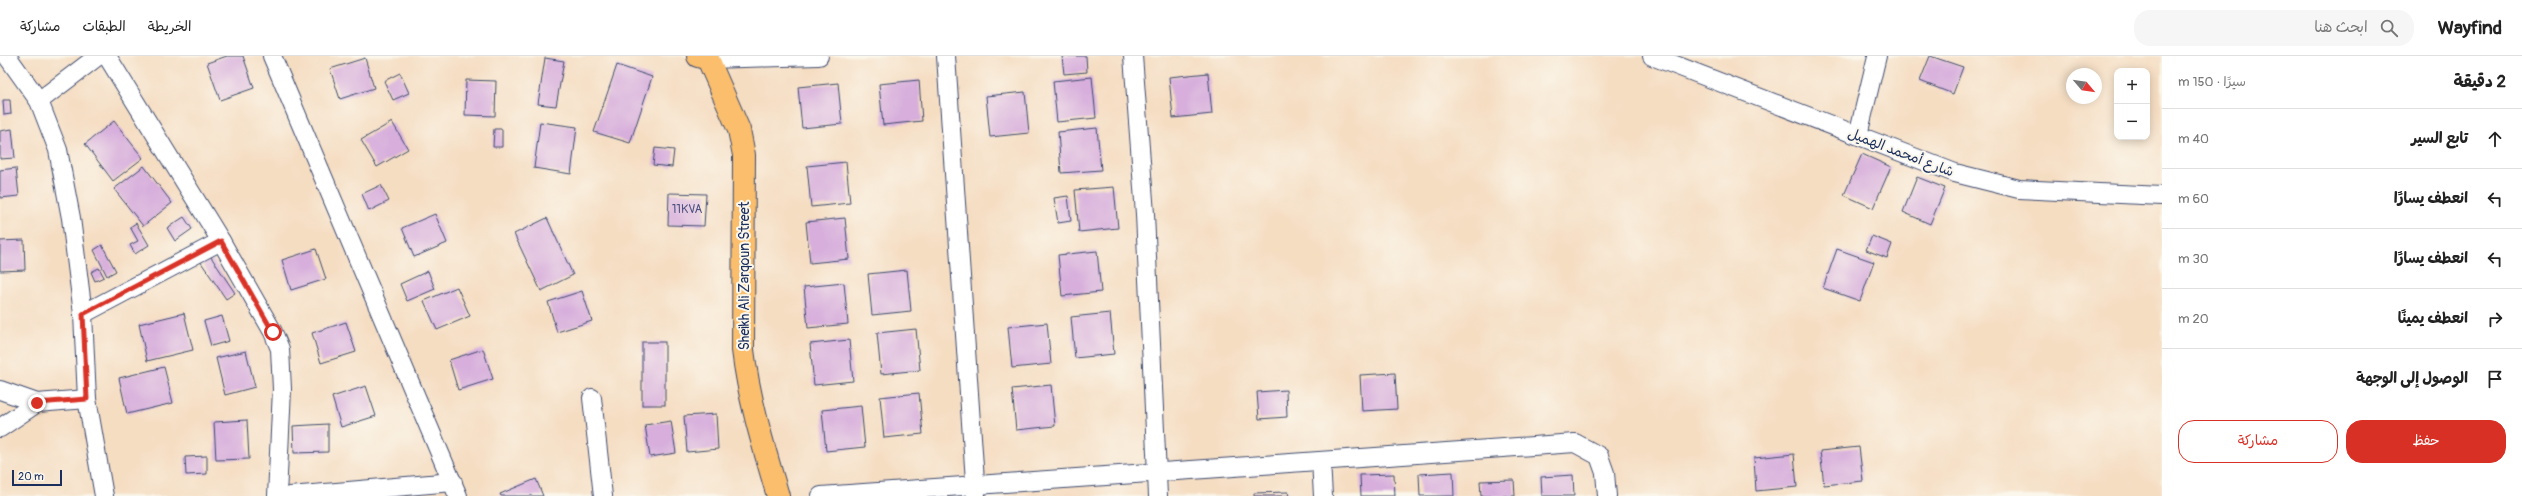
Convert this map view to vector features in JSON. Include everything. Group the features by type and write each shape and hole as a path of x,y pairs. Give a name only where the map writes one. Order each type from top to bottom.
{"main road":[{"name":"Sheikh Ali Zarqoun Street","path":"704,57 739,130 744,155 743,350 747,377 756,416 778,496"}],"street":[{"path":"7,56 39,101 58,150 71,218 83,314 87,399 104,496"},
{"path":"39,101 98,56"},
{"path":"107,56 262,310 280,350 282,389 277,496"},
{"path":"272,56 455,489 290,496"},
{"path":"704,57 819,56"},
{"path":"946,56 975,491"},
{"path":"1133,56 1144,214 1158,496"},
{"name":"شارع أمحمد الهميل","path":"1652,56 1955,173 2019,189 2162,196"},
{"path":"1858,135 1877,56"},
{"path":"83,314 221,241"},
{"path":"0,390 37,403 87,399"},
{"path":"592,398 603,496"},
{"path":"0,428 37,403"},
{"path":"821,496 975,491 1156,472 1576,443 1599,456 1605,473 1607,496"},
{"path":"1321,461 1322,496"}],"building":[{"path":"227,56 243,56 254,88 220,100 207,63"},
{"path":"1062,56 1086,56 1087,72 1064,74"},
{"path":"1930,56 1963,67 1953,94 1920,81"},
{"path":"365,58 374,88 340,99 330,69"},
{"path":"545,58 564,61 556,106 538,104"},
{"path":"617,65 652,77 630,143 594,132"},
{"path":"400,73 409,93 393,100 384,81"},
{"path":"1208,73 1212,114 1173,118 1169,77"},
{"path":"1092,77 1096,118 1057,122 1053,81"},
{"path":"466,80 496,81 495,116 465,115"},
{"path":"919,80 922,121 883,125 879,84"},
{"path":"838,83 842,124 802,128 798,87"},
{"path":"1025,92 1029,133 990,137 986,96"},
{"path":"3,100 10,100 11,114 4,115"},
{"path":"114,121 143,158 113,181 85,144"},
{"path":"392,122 408,149 377,167 361,140"},
{"path":"540,122 577,127 571,174 534,168"},
{"path":"1097,128 1101,170 1061,173 1058,132"},
{"path":"12,129 15,158 0,159 0,131"},
{"path":"494,129 502,129 502,147 493,147"},
{"path":"655,148 674,150 672,167 653,165"},
{"path":"1862,154 1891,167 1873,208 1844,195"},
{"path":"846,162 850,203 811,207 807,166"},
{"path":"144,166 172,203 143,226 114,189"},
{"path":"16,168 19,196 0,198 0,170"},
{"path":"1917,177 1945,188 1930,224 1903,212"},
{"path":"381,185 389,201 369,211 362,194"},
{"path":"1114,187 1118,228 1079,232 1075,190"},
{"path":"669,193 706,194 704,226 668,225"},
{"path":"1068,196 1071,221 1058,223 1054,198"},
{"path":"435,214 447,243 414,257 402,228"},
{"path":"184,217 192,229 175,241 167,228"},
{"path":"547,218 573,275 541,291 514,234"},
{"path":"845,218 849,259 810,263 806,222"},
{"path":"136,223 149,245 135,254 130,245 138,241 130,227"},
{"path":"1872,236 1892,244 1887,258 1866,250"},
{"path":"24,240 25,270 0,271 0,241"},
{"path":"102,245 116,271 107,276 94,250"},
{"path":"316,249 326,279 291,290 282,260"},
{"path":"1837,249 1874,262 1860,301 1823,288"},
{"path":"1097,251 1101,292 1062,296 1058,255"},
{"path":"209,254 235,293 226,299 200,261"},
{"path":"99,268 104,277 95,281 91,272"},
{"path":"907,270 911,311 872,315 868,274"},
{"path":"428,271 435,289 407,301 400,284"},
{"path":"844,283 848,324 808,328 804,287"},
{"path":"457,287 470,316 437,330 424,301"},
{"path":"582,291 592,321 557,332 548,302"},
{"path":"184,313 193,350 147,361 139,324"},
{"path":"1110,313 1114,354 1075,358 1071,317"},
{"path":"222,316 229,341 211,346 204,321"},
{"path":"346,322 356,352 321,363 312,333"},
{"path":"1047,323 1051,364 1012,368 1008,327"},
{"path":"916,329 920,370 881,374 877,333"},
{"path":"849,340 853,381 814,385 810,344"},
{"path":"642,342 665,342 665,405 642,405"},
{"path":"483,349 493,379 458,390 449,360"},
{"path":"246,351 255,387 225,395 216,358"},
{"path":"164,367 173,403 127,414 119,378"},
{"path":"1395,373 1397,409 1362,411 1360,375"},
{"path":"1051,385 1055,426 1016,430 1012,389"},
{"path":"366,386 376,416 341,427 332,397"},
{"path":"1286,390 1287,417 1259,419 1257,392"},
{"path":"919,393 923,434 884,438 880,397"},
{"path":"861,406 865,447 826,451 822,410"},
{"path":"716,414 718,449 687,452 684,416"},
{"path":"247,420 249,459 216,460 214,422"},
{"path":"671,421 676,453 650,457 645,425"},
{"path":"328,424 328,452 294,453 293,426"},
{"path":"1859,447 1863,481 1824,485 1820,451"},
{"path":"1794,454 1797,487 1756,491 1754,458"},
{"path":"207,456 207,474 186,475 185,457"},
{"path":"1453,472 1454,496 1420,496 1419,474"},
{"path":"1394,474 1395,496 1361,496 1360,475"},
{"path":"1573,475 1574,496 1542,496 1541,477"},
{"path":"536,479 543,496 501,496 500,494"},
{"path":"1514,480 1515,496 1481,496 1480,481"},
{"path":"1288,492 1289,496 1254,496 1254,493"}],"route":[{"path":"37,403 87,399 83,314 221,241 262,310 273,332"}]}
